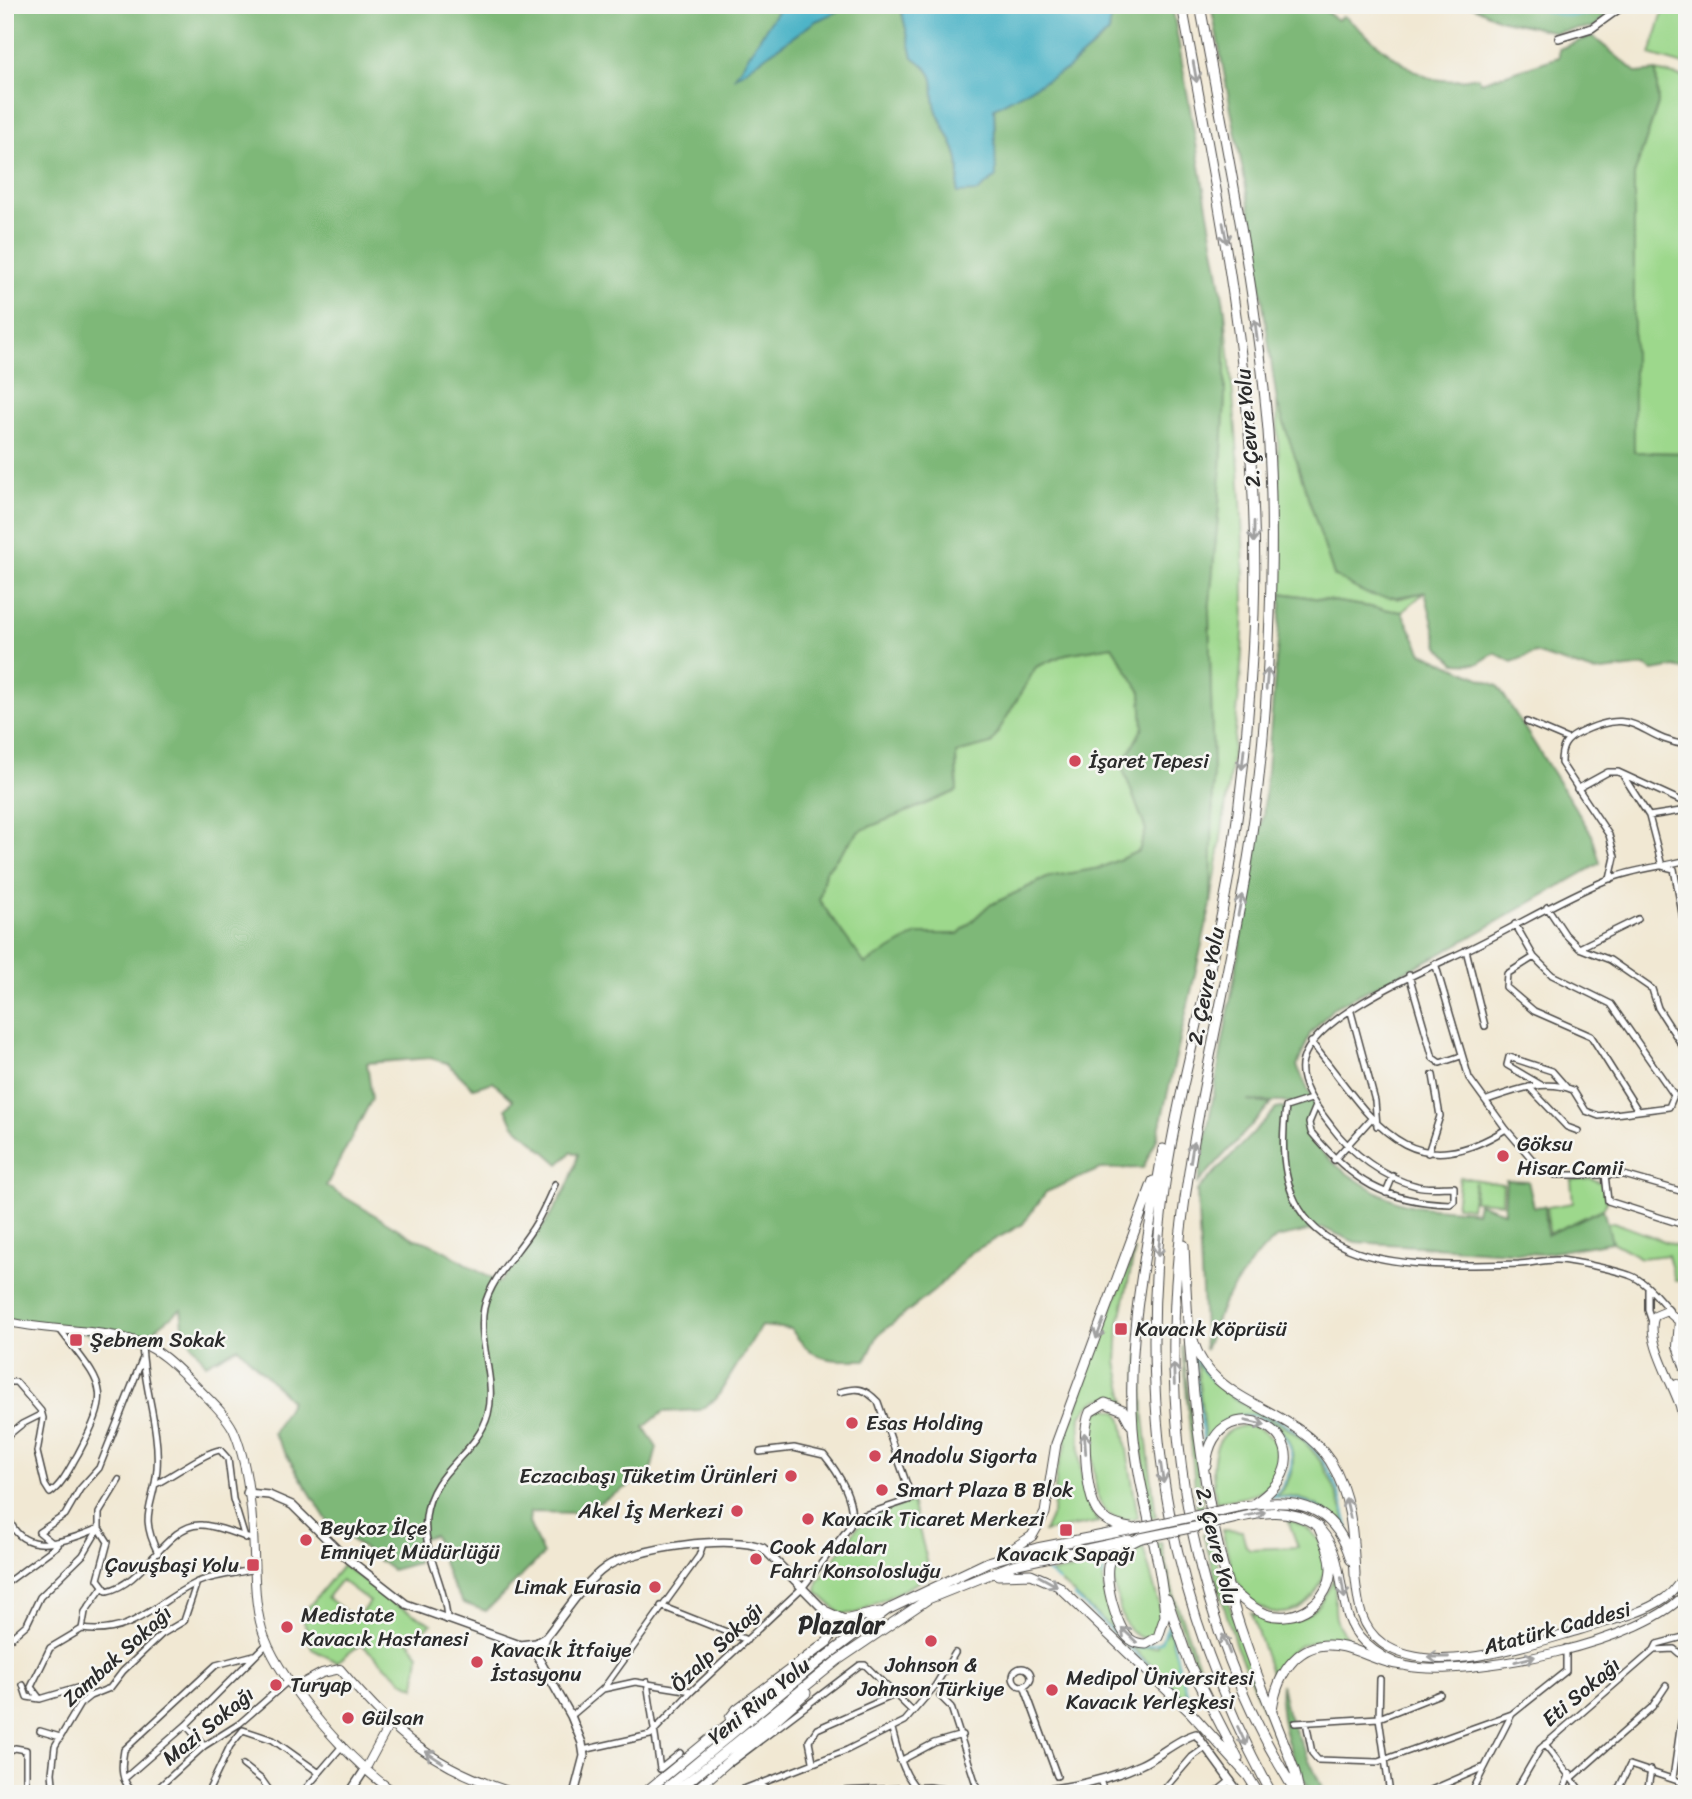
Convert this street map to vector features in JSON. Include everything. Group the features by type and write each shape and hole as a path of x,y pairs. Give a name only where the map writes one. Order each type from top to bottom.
{"highway":[{"name":"2. Çevre Yolu","path":"1182,5 1244,360 1253,471 1254,612 1245,737 1230,871 1179,1106 1166,1181 1154,1289 1154,1395 1163,1484 1177,1557 1204,1644 1239,1729 1272,1794"},
{"name":"2. Çevre Yolu","path":"1200,5 1250,282 1268,430 1272,544 1270,638 1250,846 1182,1220 1175,1293 1173,1366 1178,1443 1190,1525 1220,1629 1244,1692 1282,1770 1298,1794"},
{"path":"643,1794 783,1681 816,1664 887,1610 1024,1544 1041,1522 1055,1444 1136,1233 1179,1106"},
{"path":"1163,1149 1137,1310 1132,1391 1133,1429 1145,1515 1161,1581 1190,1665 1259,1794"},
{"path":"1182,1220 1189,1361 1205,1481 1238,1619 1272,1709 1298,1794"},
{"path":"1186,1307 1196,1349 1213,1376 1234,1394 1296,1426 1330,1461 1341,1484 1350,1517 1355,1575"},
{"path":"1133,1429 1122,1410 1112,1403 1098,1404 1086,1420 1085,1441 1096,1510 1111,1523 1140,1533"},
{"path":"1205,1481 1207,1455 1217,1434 1236,1421 1261,1422 1280,1437 1287,1465 1277,1486 1255,1503"},
{"path":"1161,1581 1165,1616 1163,1630 1153,1642 1138,1643 1130,1640 1121,1627 1107,1575 1109,1561 1115,1554 1140,1533 1255,1503 1286,1502 1303,1505 1327,1519 1348,1550 1355,1575"},
{"path":"988,1562 1104,1535 1140,1533 1286,1511 1318,1526 1330,1556 1331,1573 1322,1594 1307,1609 1289,1616 1268,1614 1249,1605 1230,1589"},
{"name":"Yeni Riva Yolu","path":"673,1794 865,1641 928,1600 1013,1565 1140,1533"},
{"path":"982,1576 1031,1574 1058,1586 1182,1704 1248,1776"},
{"path":"823,1609 844,1620 887,1610"},
{"path":"722,1729 737,1709 827,1642 833,1634 834,1625 823,1609"},
{"path":"691,1794 865,1641"},
{"path":"1272,1709 1282,1672 1294,1658 1309,1649 1335,1646 1382,1662 1402,1665"},
{"name":"Yeni Riva Yolu","path":"659,1794 816,1664"}],"main road":[{"path":"1687,1328 1672,1313 1660,1312 1652,1322 1656,1346 1680,1407 1687,1451"},
{"path":"5,1321 142,1343 169,1359 221,1412 240,1448 247,1493 249,1539 255,1569 258,1615 267,1644 291,1685 343,1745 389,1791 398,1794"},
{"path":"1679,1321 1677,1346 1687,1375"},
{"path":"1652,1322 1687,1401"},
{"name":"Atatürk Caddesi","path":"1318,1526 1337,1555 1345,1604 1356,1633 1377,1653 1402,1665 1479,1668 1566,1648 1645,1623 1678,1602 1687,1591"},
{"path":"1683,1577 1687,1553"},
{"path":"1355,1575 1361,1616 1372,1633 1398,1651 1431,1658 1478,1655 1522,1646 1626,1616 1666,1597 1687,1568"},
{"path":"1678,1602 1687,1597"},
{"path":"291,1685 340,1669 389,1725 469,1778 518,1794"},
{"path":"366,1768 389,1725"}],"street":[{"path":"1559,38 1592,28 1624,5"},
{"path":"1610,879 1615,857 1609,835 1561,762 1561,751 1567,739 1603,722 1621,721 1637,725 1675,743 1687,745"},
{"path":"1527,722 1567,739"},
{"path":"1577,789 1608,772 1622,774 1679,800 1687,800"},
{"path":"1622,774 1649,816 1662,866"},
{"path":"1649,816 1687,810"},
{"path":"1316,1106 1309,1123 1311,1132 1334,1160 1386,1193 1414,1203 1450,1204 1454,1201 1454,1187 1417,1186 1356,1155 1347,1145 1311,1099 1302,1063 1311,1042 1351,1012 1409,975 1466,950 1547,907 1622,874 1687,860"},
{"path":"1662,866 1674,869 1687,940"},
{"path":"1612,870 1622,874"},
{"path":"1547,907 1579,948 1610,961 1651,989 1658,1008 1687,1052"},
{"path":"1579,948 1638,919"},
{"path":"1487,1100 1528,1086 1566,1087 1573,1090 1586,1111 1599,1116 1669,1107 1674,1095 1611,1004 1552,975 1534,957 1515,924"},
{"path":"1466,950 1485,1026"},
{"path":"1534,957 1507,974 1506,987 1534,1011 1591,1036 1637,1109"},
{"path":"1435,963 1461,1056 1472,1084 1538,1166 1555,1175 1624,1175 1687,1194"},
{"path":"1409,975 1433,1058 1440,1063 1461,1056"},
{"path":"1351,1012 1375,1101 1377,1126"},
{"path":"1311,1042 1370,1120 1394,1138 1428,1153 1464,1152 1506,1129"},
{"path":"1543,1086 1507,1065 1509,1056 1552,1071 1566,1087"},
{"path":"1428,1153 1440,1116 1433,1075"},
{"path":"1528,1086 1567,1127 1578,1131"},
{"path":"1311,1099 1286,1107 1283,1162 1298,1211 1311,1227 1336,1243 1375,1257 1417,1263 1567,1261 1630,1275 1672,1313"},
{"path":"1334,1160 1370,1120"},
{"path":"1605,1174 1608,1200 1687,1226"},
{"path":"1386,1193 1393,1176"},
{"path":"447,1620 446,1598 426,1540 426,1516 433,1487 478,1436 488,1414 484,1309 492,1288 534,1228 555,1184"},
{"path":"1648,1289 1648,1310 1652,1322"},
{"path":"5,1382 16,1382 41,1414 37,1452 45,1485 50,1493 57,1489 74,1461 100,1411 101,1402 93,1374 61,1331"},
{"path":"142,1343 142,1360 158,1449 156,1484 146,1520 148,1533 158,1553"},
{"path":"58,1544 39,1532 65,1515 80,1489 99,1468 121,1406 142,1360"},
{"path":"760,1452 794,1448 824,1455 846,1493 852,1519 912,1499 878,1402 867,1390 857,1388 840,1392"},
{"path":"5,1438 22,1424 41,1414"},
{"path":"156,1484 184,1470 210,1451 220,1450 228,1459 233,1499 249,1539"},
{"path":"5,1643 27,1624 40,1597 83,1555 99,1528 99,1513 119,1480"},
{"path":"247,1493 269,1495 285,1501 342,1554 397,1598 447,1620 537,1653"},
{"path":"5,1497 13,1530 41,1545 58,1544"},
{"name":"Özalp Sokağı","path":"655,1730 692,1691 803,1587 844,1536 852,1519"},
{"path":"99,1528 108,1542 99,1567 98,1579 102,1588 107,1591 128,1583 158,1553 192,1526 203,1525 249,1539"},
{"path":"5,1584 58,1544 99,1528"},
{"path":"571,1716 603,1689 699,1556 704,1544"},
{"path":"537,1653 546,1637 599,1573 613,1563 661,1550 704,1544 757,1545 769,1551 823,1609"},
{"path":"40,1699 32,1687 50,1647 82,1629 114,1630 135,1622 197,1582 255,1569"},
{"name":"Zambak Sokağı","path":"54,1794 53,1755 60,1737 80,1704 90,1696 110,1688 147,1648 184,1620 197,1582"},
{"path":"82,1629 85,1612 102,1588"},
{"path":"661,1606 747,1640"},
{"name":"Eti Sokağı","path":"1514,1794 1531,1760 1545,1744 1654,1650 1657,1644 1687,1636"},
{"path":"520,1645 534,1644 546,1637"},
{"path":"124,1779 186,1725 267,1644"},
{"path":"534,1644 541,1664 571,1716 583,1750 574,1794"},
{"path":"1306,1722 1312,1753 1320,1762 1387,1760 1512,1714 1566,1671 1566,1648"},
{"path":"1654,1650 1674,1649 1687,1660"},
{"path":"734,1794 847,1750 905,1721 955,1653"},
{"path":"136,1794 124,1779 121,1766 124,1750 137,1735 216,1665 254,1656"},
{"path":"724,1765 739,1759 860,1664 870,1670 912,1711"},
{"path":"1380,1679 1379,1718 1390,1794"},
{"path":"603,1689 647,1682 692,1691"},
{"path":"647,1682 660,1769 680,1753"},
{"path":"23,1685 27,1697 40,1699 77,1688 90,1696"},
{"name":"Mazi Sokağı","path":"146,1794 156,1790 204,1746 241,1727 291,1685"},
{"path":"1024,1686 1057,1776"},
{"path":"1562,1794 1571,1775 1652,1707 1666,1686"},
{"path":"1295,1723 1379,1718 1440,1694"},
{"path":"813,1761 809,1741 817,1729 894,1695"},
{"path":"800,1794 919,1791 977,1794 962,1735 951,1707 940,1696"},
{"path":"1673,1777 1681,1722 1687,1704"},
{"path":"1471,1794 1512,1714"},
{"path":"186,1725 204,1746"},
{"path":"207,1794 241,1727 273,1740 318,1772"},
{"path":"892,1729 900,1762 919,1791"},
{"path":"583,1750 650,1735 655,1730"},
{"path":"40,1731 60,1737"},
{"path":"988,1794 1059,1792 1142,1765 1196,1734 1240,1794"},
{"path":"900,1762 934,1743 962,1735"},
{"path":"1545,1744 1583,1794"},
{"path":"301,1794 343,1745"},
{"path":"1160,1794 1192,1757 1207,1746"},
{"path":"5,1753 15,1748 26,1749 26,1794"},
{"path":"243,1765 262,1780 272,1794"},
{"path":"1616,1794 1630,1765 1686,1783"},
{"path":"349,1794 366,1768"},
{"path":"1422,1794 1482,1768"},
{"path":"1647,1794 1651,1770"},
{"path":"1100,1780 1105,1794"},
{"path":"1214,1794 1231,1780"},
{"path":"757,1784 776,1794"}],"green space":[{"path":"863,4 900,5 913,57 933,78 938,114 958,159 957,193 995,132 994,108 1054,74 1096,44 1109,32 1111,13 1107,5 1172,5 1225,310 1225,396 1219,506 1209,612 1213,774 1211,905 1157,1139 1143,1168 1100,1169 1046,1192 1023,1224 970,1253 935,1290 878,1335 866,1360 822,1357 807,1348 791,1329 761,1326 716,1399 699,1410 663,1412 644,1427 657,1448 650,1474 581,1513 530,1512 529,1523 543,1555 486,1611 463,1603 449,1579 434,1535 420,1539 417,1563 392,1570 328,1522 273,1433 291,1401 238,1347 206,1364 184,1333 181,1309 150,1333 151,1342 5,1321 5,5 781,5 736,76 790,35 835,11","holes":["1112,646 1141,692 1143,727 1122,766 1146,830 1139,851 1100,868 1049,877 988,906 958,934 917,934 865,964 819,900 825,872 859,831 957,791 956,753 991,744 1036,667 1066,654","430,1058 447,1063 473,1088 493,1082 513,1100 506,1108 513,1124 559,1164 572,1152 578,1154 557,1205 500,1282 437,1247 415,1239 326,1186 372,1099 367,1063"]},
{"path":"1211,5 1318,5 1337,20 1344,16 1412,69 1424,76 1440,80 1477,77 1481,82 1559,57 1559,49 1592,36 1637,73 1656,71 1658,104 1634,175 1634,452 1687,453 1687,670 1675,667 1653,671 1645,666 1594,672 1535,653 1512,662 1495,653 1477,664 1455,663 1439,647 1425,592 1398,597 1377,596 1358,590 1334,576 1277,402 1248,198"},
{"path":"1470,5 1615,5 1595,27 1555,32 1499,19"},
{"path":"1665,5 1687,5 1687,66 1650,55"},
{"path":"1656,71 1687,78 1687,453 1634,452 1634,175 1658,104"},
{"path":"1225,310 1240,489 1244,597 1237,713 1211,905 1213,774 1209,612 1219,506 1225,396"},
{"path":"1277,402 1304,481 1397,599 1425,592 1402,612 1282,593"},
{"path":"1282,593 1402,612 1422,653 1498,686 1592,835 1600,863 1442,953 1334,1007 1310,1034 1297,1066 1316,1106 1308,1123 1312,1138 1320,1150 1348,1174 1394,1200 1423,1207 1476,1212 1478,1203 1504,1212 1506,1180 1528,1181 1534,1207 1545,1206 1547,1235 1603,1209 1612,1242 1542,1254 1355,1242 1323,1228 1276,1238 1254,1259 1224,1301 1205,1350 1197,1191 1276,1109 1307,1103 1248,1101 1271,1104 1198,1183 1263,816"},
{"path":"1112,646 1141,692 1143,727 1122,766 1146,830 1139,851 1100,868 1049,877 988,906 958,934 917,935 865,965 819,900 825,872 859,831 957,791 956,753 991,744 1035,667 1066,654"},
{"path":"1460,1177 1503,1184 1502,1203 1474,1201 1475,1182 1471,1208 1456,1206"},
{"path":"1590,1178 1602,1183 1607,1202 1603,1209 1549,1234 1547,1207 1573,1203 1571,1180"},
{"path":"1613,1222 1675,1245 1687,1246 1687,1281 1675,1281 1668,1255 1641,1258 1612,1242 1606,1223"},
{"path":"1135,1250 1119,1324 1117,1362 1126,1404 1113,1399 1101,1399 1090,1405 1081,1416 1080,1457 1083,1485 1099,1522 1044,1532 1053,1512 1057,1470 1067,1442 1063,1441 1082,1393 1079,1391"},
{"path":"1141,1311 1144,1418 1156,1517 1150,1518 1137,1403"},
{"path":"1182,1345 1203,1507 1197,1508"},
{"path":"1197,1363 1224,1391 1293,1432 1306,1443 1326,1470 1339,1502 1348,1536 1334,1519 1309,1501 1276,1496 1290,1477 1293,1458 1287,1440 1276,1426 1260,1417 1241,1415 1222,1423 1205,1442"},
{"path":"1105,1408 1118,1412 1122,1419 1138,1518 1114,1517 1106,1512 1097,1495 1090,1428 1095,1414"},
{"path":"1249,1425 1269,1436 1277,1444 1281,1453 1280,1473 1274,1482 1259,1493 1216,1502 1213,1465 1219,1443 1225,1434 1235,1428"},
{"path":"912,1502 931,1576 857,1613 841,1614 817,1592 818,1582 864,1518"},
{"path":"1288,1520 1312,1532 1324,1551 1325,1571 1317,1590 1303,1605 1285,1613 1265,1609 1244,1592 1233,1570 1222,1530 1242,1531 1246,1546 1250,1549 1298,1547"},
{"path":"1209,1533 1229,1605 1276,1738 1236,1646 1203,1534"},
{"path":"1161,1543 1175,1599 1214,1706 1174,1606 1156,1544"},
{"path":"1143,1547 1159,1604 1160,1621 1155,1633 1147,1639 1138,1636 1125,1623 1112,1574 1122,1554"},
{"path":"1103,1559 1104,1589 1116,1632 1050,1573 1093,1567 1097,1561"},
{"path":"343,1565 393,1603 432,1624 414,1636 405,1634 419,1655 415,1687 403,1681 361,1644 337,1662 312,1649 302,1615","holes":["341,1580 370,1602 355,1619 327,1597"]},
{"path":"1334,1577 1336,1620 1355,1646 1318,1641 1300,1646 1285,1658 1272,1676 1251,1613 1279,1622 1302,1618 1320,1603"},
{"path":"1169,1629 1189,1702 1133,1648 1156,1647"},
{"path":"1281,1684 1287,1713 1325,1794 1312,1794 1292,1755 1281,1714"}],"water":[{"path":"781,5 853,5 816,21 734,78"},
{"path":"900,5 1107,5 1111,13 1109,32 1066,70 994,108 996,177 977,192 957,193 959,168 956,151 938,114 933,78 913,57"}],"waterway":[{"path":"1523,5 1567,16 1589,15 1608,5"},
{"path":"1193,1353 1201,1367 1221,1388 1300,1434 1323,1460 1344,1508 1350,1542 1335,1522 1318,1508 1297,1500 1272,1497 1287,1477 1291,1457 1286,1439 1273,1425 1256,1417 1238,1417 1219,1426 1204,1447 1193,1353"},
{"path":"1103,1577 1104,1565"},
{"path":"1047,1572 1060,1582"},
{"path":"1074,1596 1190,1705 1192,1703 1182,1679 1169,1623 1161,1642 1140,1648 1124,1642 1114,1623"}],"place":[{"name":"İşaret Tepesi","path":"1075,761"},
{"name":"Göksu Hisar Camii","path":"1503,1156"},
{"name":"Kavacık Köprüsü","path":"1121,1329"},
{"name":"Şebnem Sokak","path":"76,1340"},
{"name":"Esas Holding","path":"852,1423"},
{"name":"Anadolu Sigorta","path":"875,1456"},
{"name":"Eczacıbaşı Tüketim Ürünleri","path":"791,1476"},
{"name":"Smart Plaza B Blok","path":"882,1490"},
{"name":"Akel İş Merkezi","path":"737,1511"},
{"name":"Kavacık Ticaret Merkezi","path":"808,1519"},
{"name":"Kavacık Sapağı","path":"1066,1530"},
{"name":"Beykoz İlçe Emniyet Müdürlüğü","path":"306,1540"},
{"name":"Cook Adaları Fahri Konsolosluğu","path":"756,1559"},
{"name":"Çavuşbaşi Yolu","path":"253,1565"},
{"name":"Limak Eurasia","path":"655,1587"},
{"name":"Medistate Kavacık Hastanesi","path":"287,1627"},
{"name":"Johnson & Johnson Türkiye","path":"931,1641"},
{"name":"Kavacık İtfaiye İstasyonu","path":"477,1662"},
{"name":"Turyap","path":"276,1685"},
{"name":"Medipol Üniversitesi Kavacık Yerleşkesi","path":"1052,1690"},
{"name":"Gülsan","path":"348,1718"}],"district":[{"name":"Plazalar","path":"841,1625"}]}
